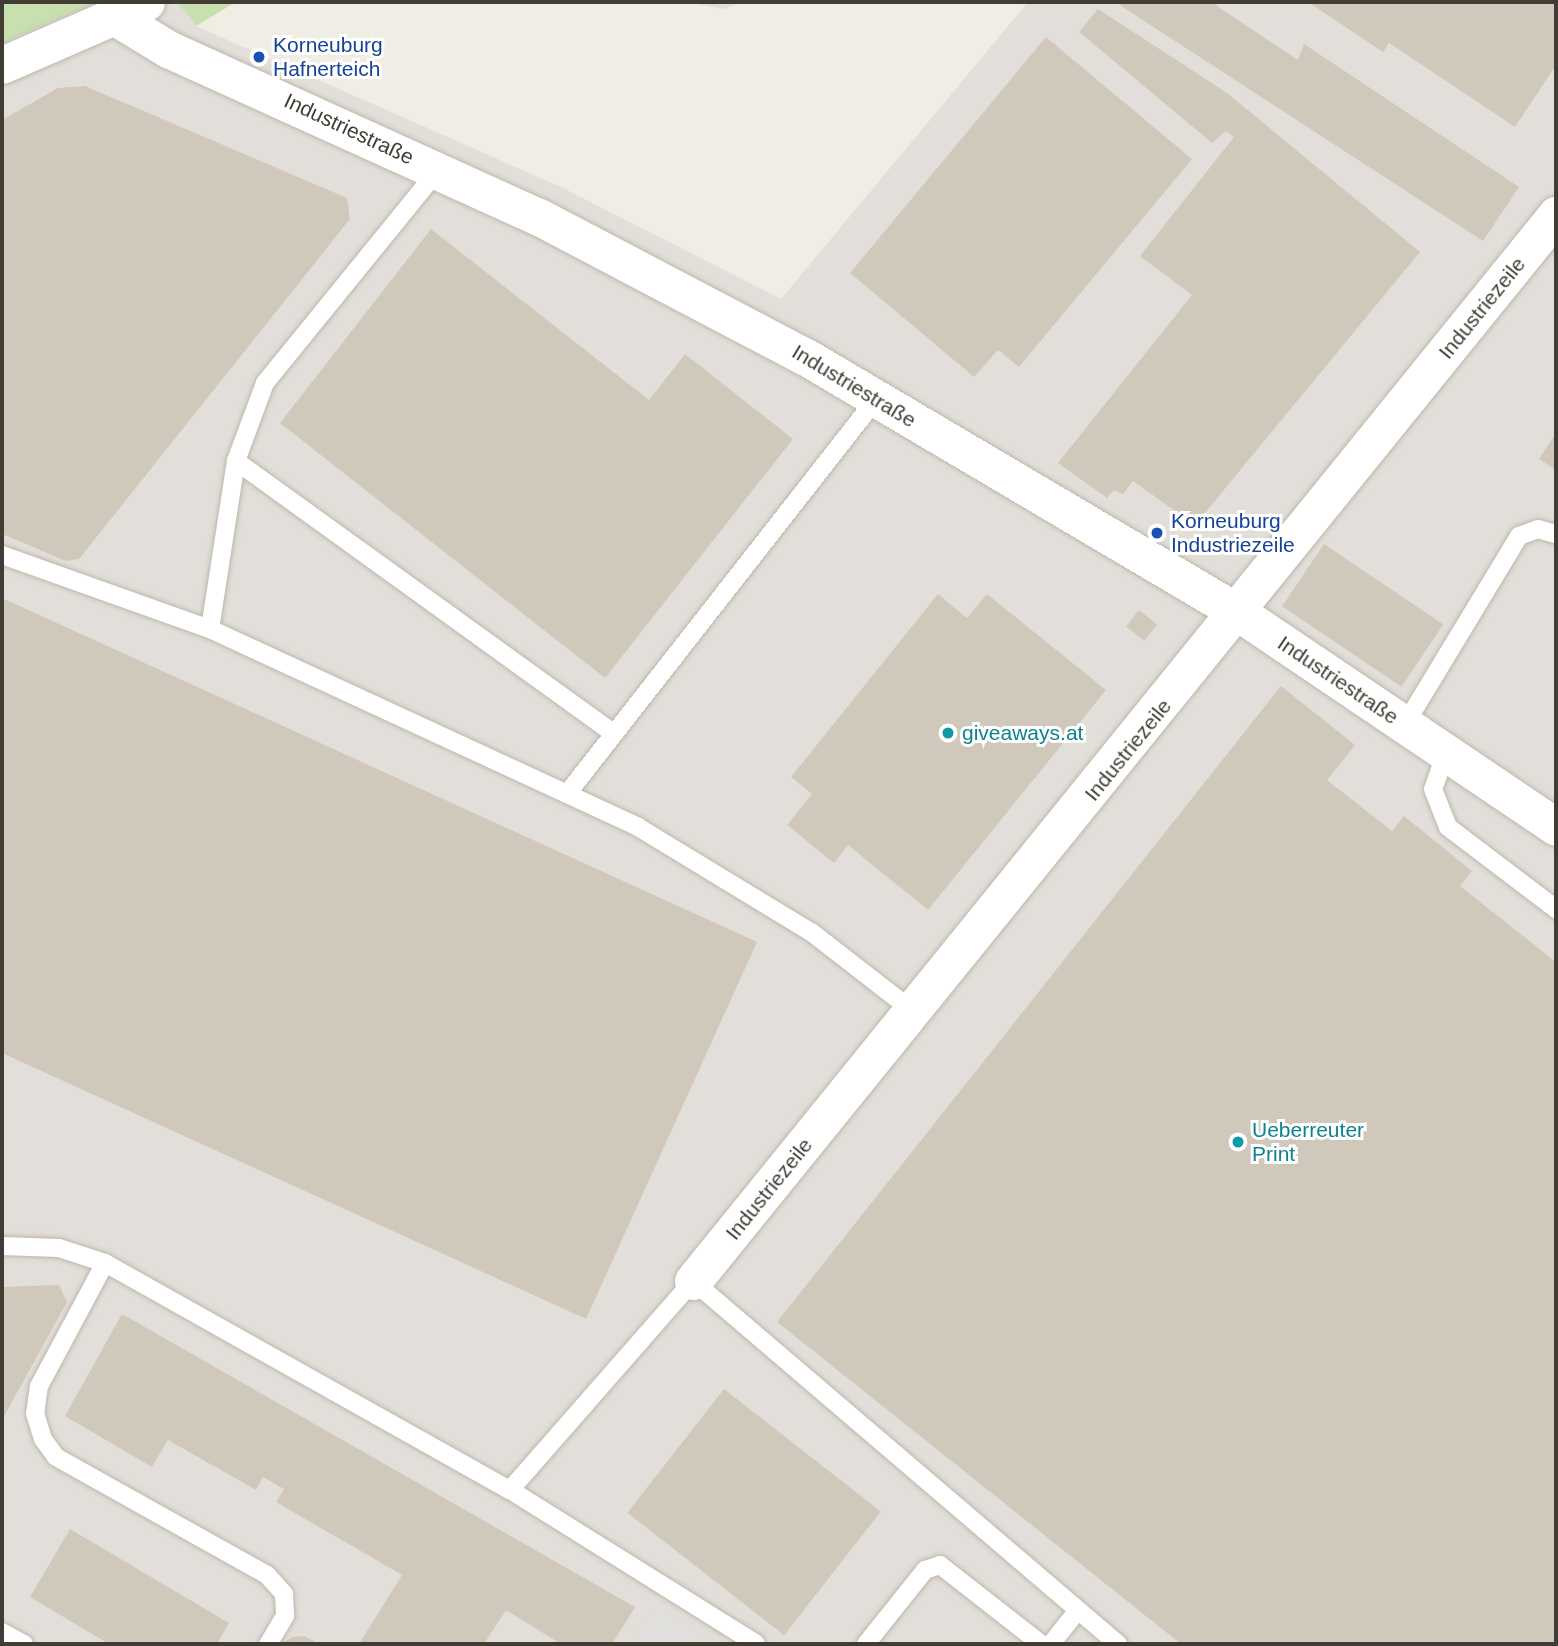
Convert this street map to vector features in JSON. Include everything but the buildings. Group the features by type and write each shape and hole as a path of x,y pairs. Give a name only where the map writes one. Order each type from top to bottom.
{"street":[{"path":"2,65 146,2"},
{"name":"Industriestraße","path":"112,15 169,49 438,170 715,306 1239,613 1556,827"},
{"name":"Industriezeile","path":"693,1281 1239,613 1556,215"}],"lane":[{"path":"210,629 236,461 248,419 284,355 438,170"},
{"path":"567,794 876,399"},
{"path":"236,461 614,734"},
{"path":"1405,726 1519,536 1538,529 1556,534"},
{"path":"2,555 210,629 567,794 723,875 811,932 914,1012"},
{"path":"1446,752 1433,789 1448,827 1556,909"},
{"path":"2,1246 59,1248 105,1263 510,1490 756,1644"},
{"path":"105,1263 39,1386 35,1413 43,1439 56,1457 267,1575 284,1594 285,1616 268,1644"},
{"path":"510,1490 693,1281 1118,1644"},
{"path":"866,1644 925,1570 940,1565 1041,1644"},
{"path":"1051,1644 1078,1610"},
{"path":"2,1632 24,1644"}],"shaded area":[{"path":"96,2 177,2 196,26 563,188 781,299 1028,2 1556,2 1556,1644 2,1644 2,43"},
{"path":"685,2 741,2 724,9"},
{"path":"655,1606 716,1644 631,1644"}],"green space":[{"path":"2,2 96,2 2,43"},
{"path":"177,2 236,2 196,26"}],"place":[{"name":"Korneuburg Hafnerteich","path":"259,57"},
{"name":"Korneuburg Industriezeile","path":"1157,533"},
{"name":"giveaways.at","path":"948,733"},
{"name":"Ueberreuter Print","path":"1238,1142"}]}
